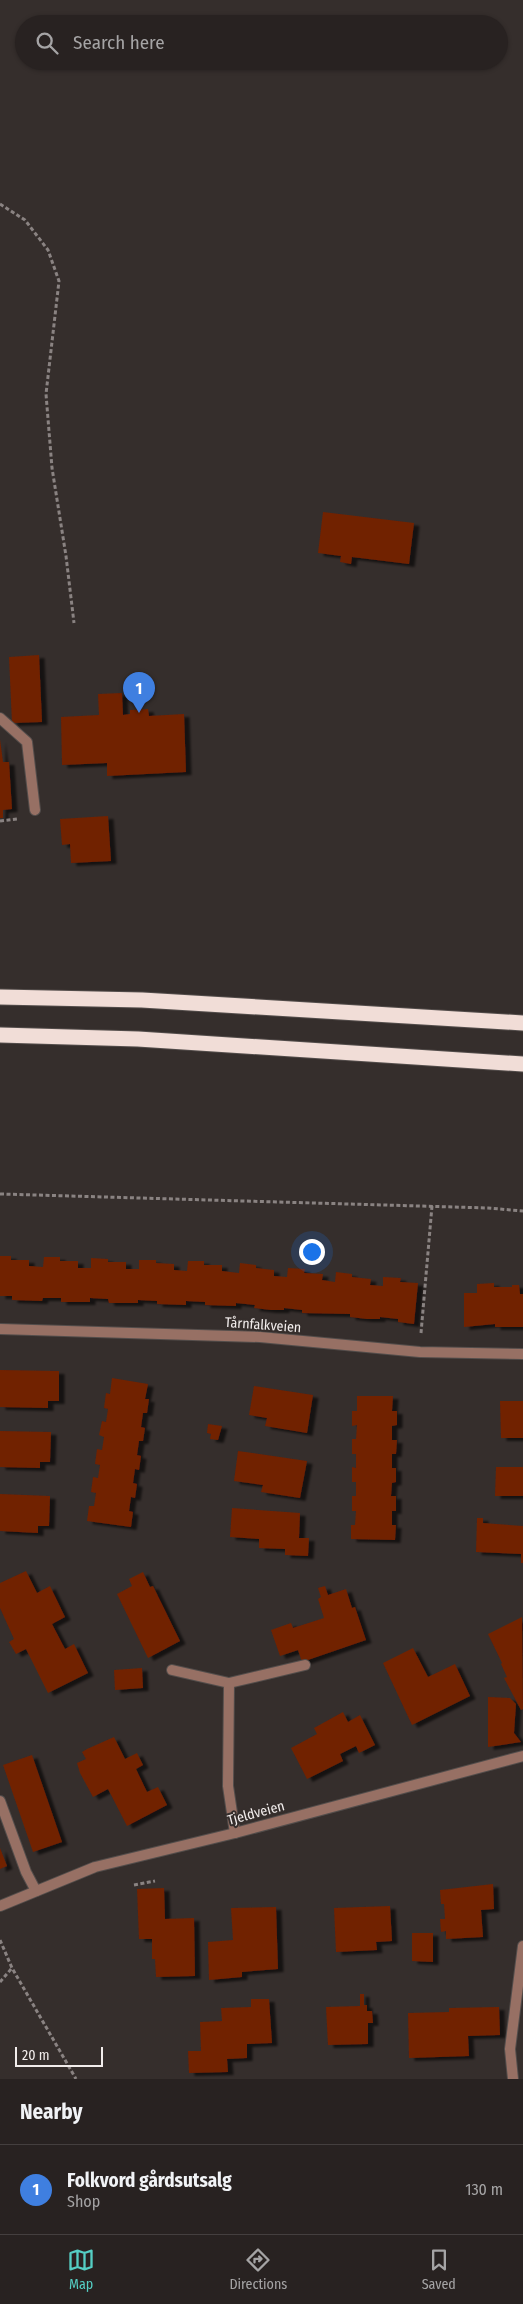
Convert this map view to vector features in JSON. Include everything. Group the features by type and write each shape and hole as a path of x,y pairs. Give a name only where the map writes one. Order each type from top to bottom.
{"highway":[{"path":"0,996 142,1000 523,1023"},
{"path":"0,1035 138,1039 523,1064"}],"street":[{"path":"0,718 27,742 35,810"},
{"name":"Tårnfalkveien","path":"0,1329 260,1337 420,1352 523,1354"},
{"path":"172,1670 229,1683 306,1665"},
{"path":"229,1683 228,1786 235,1832"},
{"name":"Tjeldveien","path":"0,1906 95,1867 523,1756"},
{"path":"0,1801 26,1872 36,1891"},
{"path":"513,2079 510,2049 523,1946"}],"path":[{"path":"0,204 25,220 48,250 58,281 46,394 52,468 74,623"},
{"path":"0,1194 432,1206 523,1211"},
{"path":"420,1352 432,1206"},
{"path":"134,1886 155,1881"},
{"path":"0,1940 12,1968 76,2079"},
{"path":"0,1982 12,1968"}],"building":[{"path":"323,512 414,523 409,564 352,557 351,564 340,562 341,556 318,553"},
{"path":"39,655 42,722 12,723 9,657"},
{"path":"122,693 123,715 130,714 130,710 148,709 149,716 184,714 186,772 107,776 107,763 62,765 61,717 99,715 98,694"},
{"path":"0,739 3,762 9,762 12,809 3,810 3,818 0,818"},
{"path":"108,816 111,861 71,863 70,844 62,845 60,819"},
{"path":"0,1256 11,1256 11,1260 29,1260 29,1266 43,1267 44,1257 60,1257 60,1261 78,1261 78,1268 91,1268 91,1258 108,1259 108,1262 126,1262 126,1269 139,1269 139,1260 156,1260 156,1263 174,1264 174,1270 187,1271 188,1261 204,1261 204,1265 222,1265 222,1271 239,1273 240,1263 256,1265 256,1268 274,1270 274,1276 287,1277 288,1268 305,1269 304,1273 323,1274 322,1280 335,1282 336,1272 352,1274 352,1277 371,1279 370,1285 383,1286 383,1277 401,1278 400,1282 418,1283 414,1324 398,1322 398,1319 380,1317 380,1319 367,1319 350,1317 350,1314 302,1313 302,1310 284,1308 284,1310 271,1310 254,1308 255,1305 236,1303 236,1306 205,1305 205,1302 186,1301 186,1305 157,1304 157,1301 138,1300 138,1303 109,1303 108,1299 90,1298 90,1302 61,1302 61,1298 43,1298 42,1301 12,1300 12,1296 0,1296"},
{"path":"494,1283 494,1287 519,1285 520,1294 523,1294 523,1327 495,1327 495,1324 464,1327 464,1293 477,1293 477,1284"},
{"path":"0,1370 59,1371 59,1401 48,1401 48,1408 0,1407"},
{"path":"112,1378 148,1384 145,1399 149,1399 147,1413 143,1413 141,1427 145,1428 143,1441 139,1441 137,1455 141,1456 139,1470 135,1469 133,1483 137,1484 135,1498 131,1497 129,1511 133,1512 131,1527 87,1521 89,1506 94,1506 96,1493 91,1492 93,1477 98,1478 100,1465 95,1464 97,1449 102,1450 104,1437 99,1435 102,1421 106,1422 108,1409 104,1408 106,1393 110,1394"},
{"path":"254,1386 313,1395 307,1433 265,1426 267,1418 249,1415"},
{"path":"357,1396 393,1396 392,1411 397,1411 397,1425 392,1426 392,1440 397,1440 396,1454 392,1454 392,1468 396,1468 396,1482 392,1483 391,1496 396,1496 396,1511 392,1511 392,1525 396,1525 395,1540 351,1539 351,1525 355,1525 356,1511 352,1511 352,1496 356,1496 356,1482 352,1482 352,1467 356,1468 356,1454 352,1454 352,1439 356,1439 357,1425 352,1426 352,1411 357,1411"},
{"path":"500,1401 523,1401 523,1438 501,1438"},
{"path":"208,1424 222,1426 218,1440 210,1439 211,1434 207,1433"},
{"path":"0,1431 51,1432 50,1462 40,1462 40,1468 0,1467"},
{"path":"238,1451 307,1461 300,1498 261,1492 263,1485 234,1481"},
{"path":"496,1467 523,1467 523,1496 495,1496"},
{"path":"0,1494 50,1496 49,1526 38,1526 38,1533 0,1531"},
{"path":"232,1508 300,1513 299,1538 309,1538 308,1556 285,1555 285,1549 259,1548 259,1539 230,1537"},
{"path":"477,1518 483,1518 483,1523 523,1526 523,1563 521,1563 521,1554 476,1552"},
{"path":"26,1571 37,1593 50,1586 65,1617 52,1624 65,1649 74,1644 88,1673 48,1693 26,1649 16,1654 9,1642 14,1639 0,1608 0,1583"},
{"path":"143,1572 150,1587 153,1586 180,1641 148,1658 117,1594 132,1586 129,1579"},
{"path":"325,1586 328,1595 346,1589 352,1608 355,1607 366,1640 302,1662 298,1650 280,1656 271,1630 291,1623 293,1628 324,1618 318,1599 321,1597 318,1588"},
{"path":"522,1617 523,1709 521,1710 504,1678 507,1677 502,1663 488,1634"},
{"path":"413,1648 428,1677 455,1664 470,1696 412,1725 383,1663"},
{"path":"142,1668 143,1688 115,1690 114,1670"},
{"path":"488,1697 510,1698 516,1704 514,1733 521,1742 488,1747"},
{"path":"343,1712 348,1722 360,1715 375,1745 359,1753 356,1746 340,1754 343,1761 307,1779 291,1748 317,1734 314,1728"},
{"path":"114,1737 125,1759 137,1753 143,1765 136,1769 147,1792 158,1787 167,1805 127,1826 108,1789 93,1797 80,1773 77,1763 86,1759 82,1752"},
{"path":"32,1755 62,1842 33,1852 3,1765"},
{"path":"0,1848 7,1866 0,1869"},
{"path":"493,1884 494,1909 481,1910 483,1937 446,1939 446,1931 441,1932 440,1919 445,1919 444,1904 441,1904 440,1890"},
{"path":"164,1888 165,1919 194,1918 195,1976 156,1977 155,1959 152,1959 152,1939 139,1939 137,1889"},
{"path":"390,1906 392,1941 376,1942 377,1950 336,1952 334,1908"},
{"path":"276,1907 278,1969 242,1972 242,1977 209,1980 208,1942 233,1940 231,1908"},
{"path":"412,1933 433,1933 433,1962 412,1961"},
{"path":"360,1994 364,1994 364,2005 367,2005 367,2011 372,2011 373,2023 368,2023 368,2044 328,2045 326,2007 360,2006"},
{"path":"251,1999 269,1999 272,2043 247,2044 247,2058 227,2059 228,2072 189,2073 188,2051 201,2051 200,2022 222,2021 221,2008 251,2007"},
{"path":"499,2007 500,2035 468,2036 469,2056 409,2058 408,2013 449,2012 449,2008"}],"place":[{"name":"Folkvord gårdsutsalg","path":"139,713"}]}
